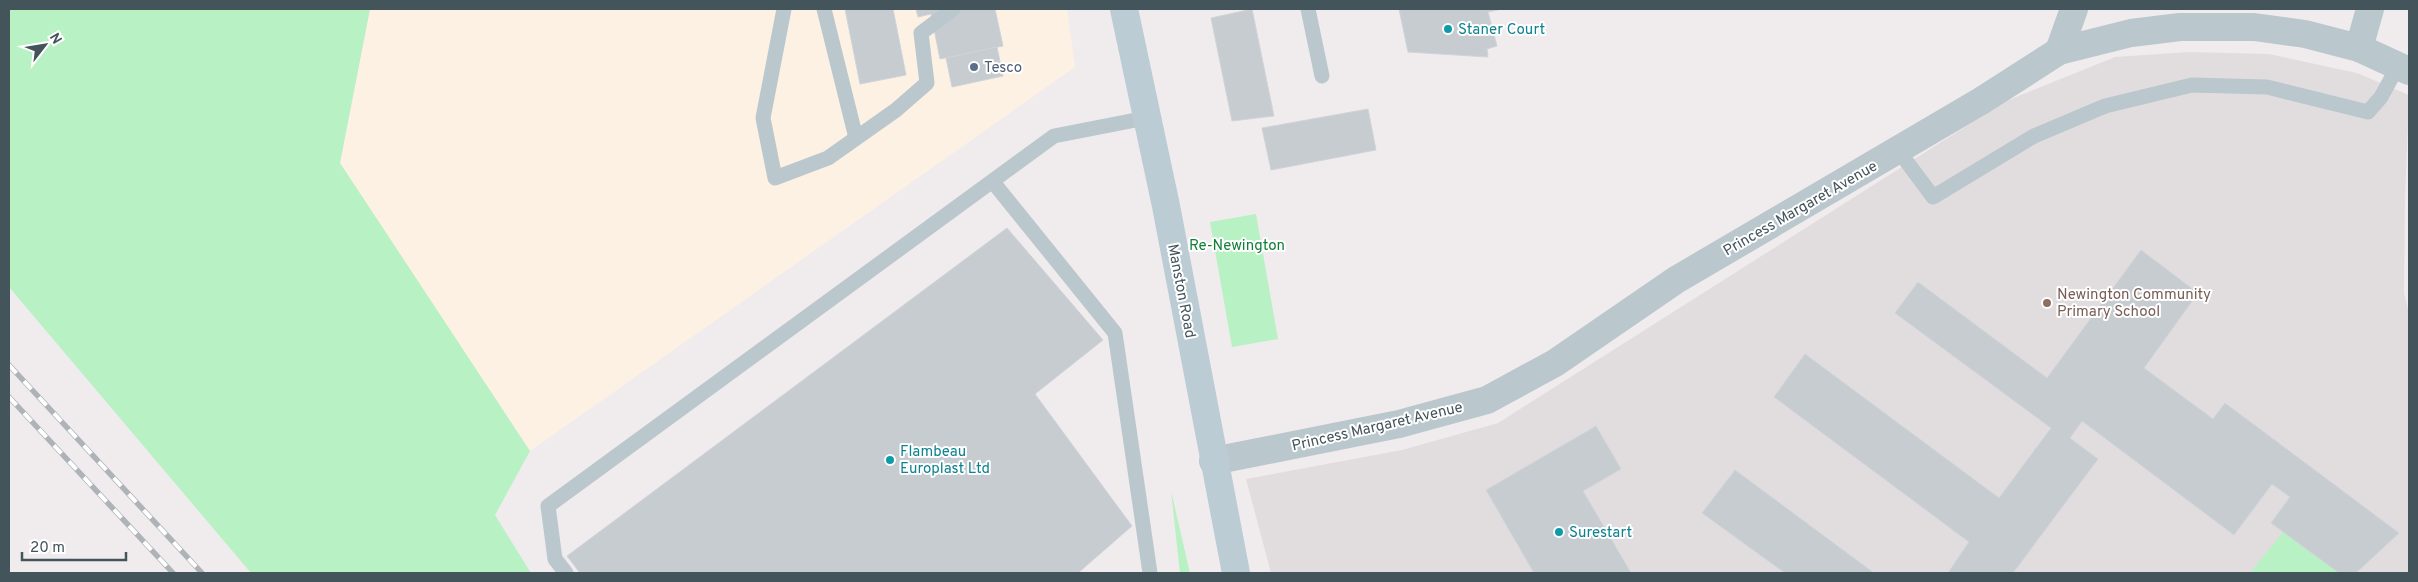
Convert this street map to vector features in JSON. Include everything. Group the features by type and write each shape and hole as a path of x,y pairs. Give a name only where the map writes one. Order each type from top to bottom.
{"main road":[{"name":"Manston Road","path":"1124,9 1166,206 1213,461 1236,573"}],"street":[{"path":"2059,52 2074,9"},
{"path":"2359,48 2370,9"},
{"name":"Princess Margaret Avenue","path":"1213,461 1399,424 1487,400 1555,363 1676,280 1981,101 2059,52 2130,33 2180,27 2254,27 2305,34 2359,48 2404,69"}],"lane":[{"path":"784,9 763,118 775,178 828,158 896,110 928,83 921,34 953,9"},
{"path":"824,9 856,138"},
{"path":"1308,9 1322,76"},
{"path":"1898,150 1934,197 2034,136 2105,106 2192,84 2267,88 2368,112 2404,69"},
{"path":"566,573 555,559 548,506 1054,136 1146,118"},
{"path":"993,182 1115,333 1150,573"}],"shaded area":[{"path":"370,9 1067,9 1075,67 530,451 340,163"},
{"name":"Newington Community Primary School","path":"2189,52 2269,54 2357,73 2409,95 2404,293 2409,313 2409,573 1271,573 1246,479 1402,450 1498,423 2006,101 2115,57"}],"green space":[{"path":"9,9 370,9 340,163 530,451 495,515 531,573 251,573 9,287"},
{"name":"Re-Newington","path":"1256,214 1278,339 1232,347 1210,222"},
{"path":"1171,491 1190,573 1180,573"},
{"path":"2283,532 2339,573 2250,573"}],"building":[{"path":"845,9 893,9 906,75 860,84"},
{"path":"916,9 995,9 1003,46 940,59 931,14 918,17"},
{"path":"1252,9 1274,116 1232,121 1211,18"},
{"name":"Staner Court","path":"1399,9 1502,9 1488,12 1497,46 1487,49 1488,57 1408,52"},
{"name":"Tesco","path":"997,47 1003,76 952,87 946,58"},
{"path":"1368,109 1376,150 1271,170 1262,128"},
{"name":"Flambeau Europlast Ltd","path":"1007,228 1103,340 1035,394 1132,526 1078,573 580,573 567,556"},
{"path":"2141,250 2198,293 2144,368 2213,419 2225,403 2399,533 2356,573 2339,573 2271,523 2290,497 2272,484 2234,535 2082,421 2070,438 2098,459 2013,573 1948,573 1969,542 1774,397 1805,354 1999,498 2051,428 1895,313 1918,282 2047,378"},
{"name":"Surestart","path":"1596,426 1621,469 1583,491 1631,573 1534,573 1486,490"},
{"path":"1735,470 1874,573 1785,573 1702,513"}],"railway":[{"path":"9,365 202,573"},
{"path":"9,397 173,573"}],"place":[{"name":"Staner Court","path":"1448,29"},
{"name":"Tesco","path":"974,67"},
{"name":"Newington Community Primary School","path":"2047,303"},
{"name":"Flambeau Europlast Ltd","path":"890,460"},
{"name":"Surestart","path":"1559,532"}]}
